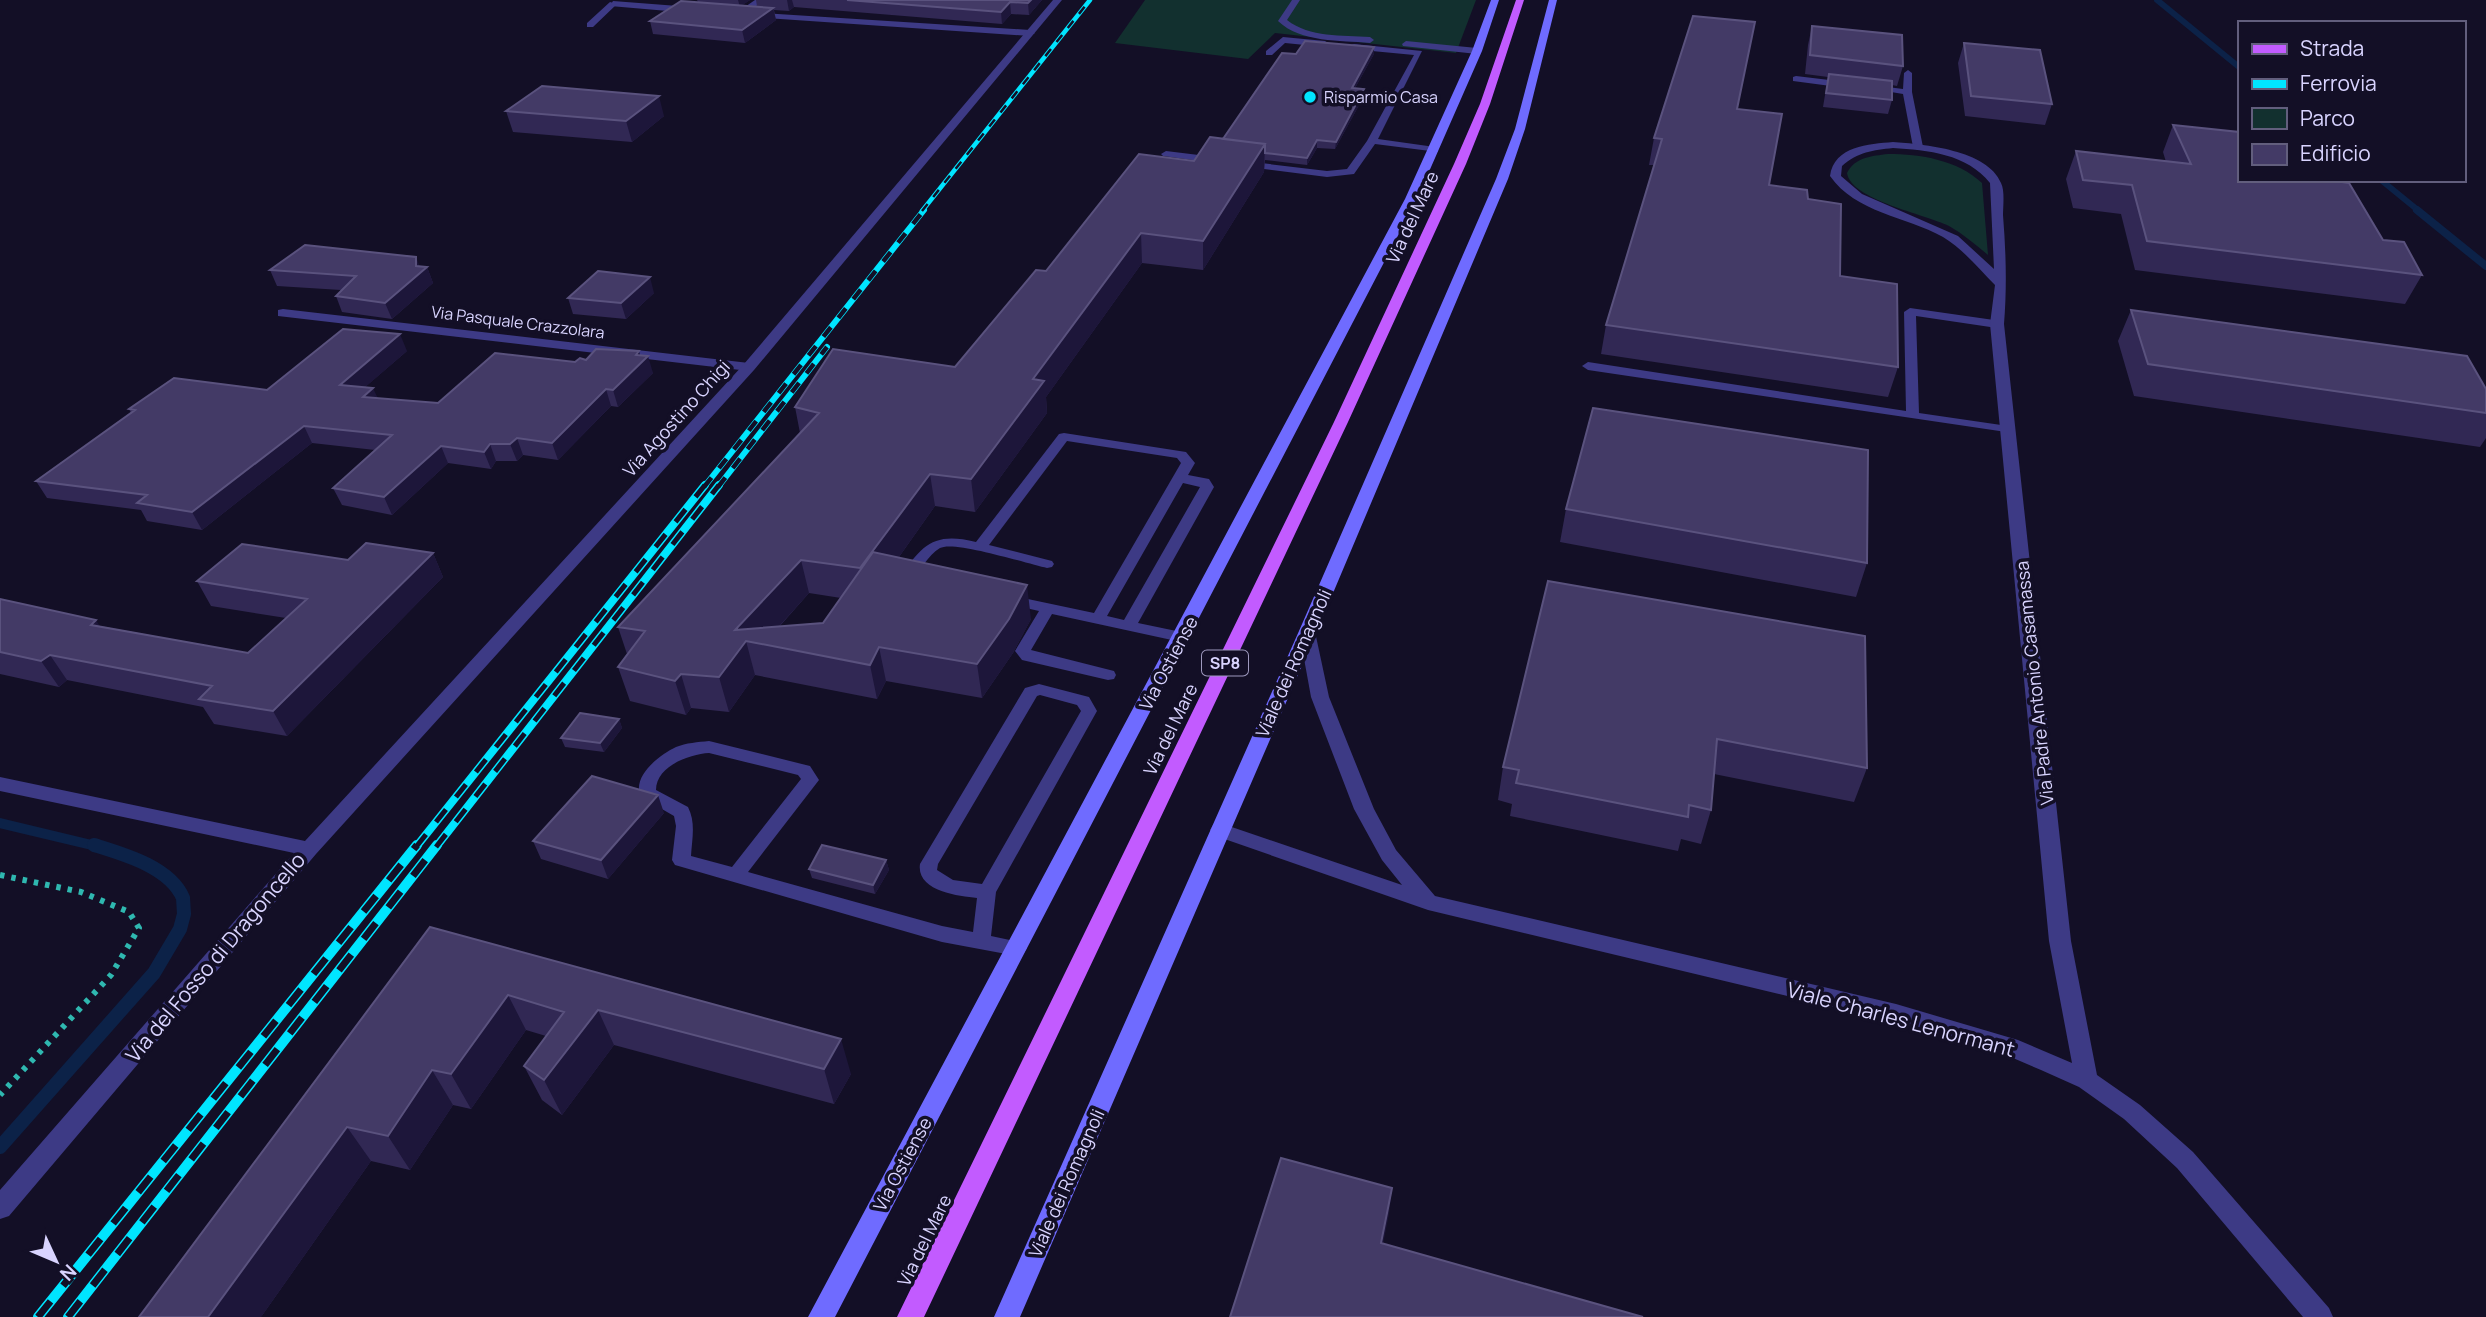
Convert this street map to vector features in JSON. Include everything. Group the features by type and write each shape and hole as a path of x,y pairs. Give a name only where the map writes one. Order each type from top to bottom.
{"main road":[{"name":"Via Ostiense","path":"821,1317 1435,150 1477,51 1495,0"},
{"name":"Via del Mare","path":"911,1317 1341,422 1460,164 1485,104 1520,0"},
{"name":"Viale dei Romagnoli","path":"1007,1317 1308,631 1511,158 1553,0"}],"street":[{"name":"Via Agostino Chigi","path":"309,849 749,367 1058,0"},
{"path":"613,4 704,11"},
{"path":"729,13 1030,33"},
{"name":"Via Padre Antonio Casamassa","path":"2001,284 1948,235 1861,199 1836,181 1837,165 1855,151 1884,146 1918,147 1965,159 1984,169 1995,179 2001,284 1997,324 2060,941 2087,1080"},
{"name":"Via Pasquale Crazzolara","path":"283,313 749,367"},
{"path":"1308,631 1320,697 1364,809 1389,855 1428,902"},
{"name":"Via del Fosso di Dragoncello","path":"0,783 309,849 0,1208"},
{"name":"Viale Charles Lenormant","path":"1220,830 1428,902 1896,1013 2018,1050 2087,1080 2132,1111 2185,1160 2320,1317"}],"lane":[{"path":"742,13 760,0"},
{"path":"1296,0 1282,21 1289,27 1308,33 1477,51"},
{"path":"590,25 613,4"},
{"path":"1235,163 1327,174 1350,172 1372,141 1419,54 1283,40 1269,53"},
{"path":"1908,73 1907,92 1918,147"},
{"path":"1796,79 1852,85"},
{"path":"1866,87 1907,92"},
{"path":"1372,141 1435,150"},
{"path":"1166,154 1221,161"},
{"path":"1913,416 1910,312 1997,324"},
{"path":"1588,366 2008,430"},
{"path":"980,547 1064,437 1181,455 1188,463 1098,619"},
{"path":"1128,625 1208,487 1204,482 1180,478"},
{"path":"926,585 906,578 936,542 948,539 1048,564"},
{"path":"995,598 1181,637"},
{"path":"1048,608 1023,651 1028,656 1108,675"},
{"path":"981,941 987,892 1088,711 1083,701 1039,689 1031,692 929,864 928,871 932,878 956,889 987,892"},
{"path":"736,875 810,779 804,770 709,747 680,752 656,770 647,782 648,793 682,812 685,826 681,860 942,934 1017,948"}],"path":[{"path":"0,875 81,892 129,912 139,928 111,975 0,1095"}],"green space":[{"path":"1145,0 1476,0 1456,53 1275,33 1248,59 1115,43"},
{"path":"1888,154 1938,160 1962,169 1982,183 1988,255 1949,226 1890,205 1861,191 1852,183 1847,173 1850,168 1865,158"}],"building":[{"path":"847,0 1031,0 1028,3 1010,2 1001,12"},
{"path":"681,1 773,8 742,30 650,21"},
{"path":"1693,16 1755,22 1737,109 1782,114 1769,185 1807,190 1808,199 1841,204 1840,276 1897,284 1898,367 1606,325 1662,139 1654,138"},
{"path":"1812,26 1902,35 1903,66 1810,55"},
{"path":"1305,41 1374,47 1352,88 1364,89 1336,142 1317,140 1307,158 1265,153 1265,144 1223,139 1282,53 1296,54"},
{"path":"1964,43 2040,50 2052,104 1971,96"},
{"path":"1829,74 1892,81 1892,100 1826,93"},
{"path":"542,86 659,96 626,121 506,111"},
{"path":"2173,125 2238,132 2238,182 2349,183 2383,240 2404,242 2422,275 2147,241 2132,185 2083,180 2076,151 2191,164"},
{"path":"1210,137 1265,144 1203,241 1141,233 1033,379 1044,381 971,479 930,474 860,568 801,560 735,630 823,623 873,552 1027,585 1009,619 977,664 879,647 870,665 746,641 719,677 681,674 675,681 618,667 645,631 618,627 819,413 795,407 833,349 955,367 1036,270 1046,271 1139,154 1194,161"},
{"path":"305,245 416,257 416,266 427,267 385,303 336,296 356,276 270,270"},
{"path":"598,271 650,277 621,303 568,298"},
{"path":"2131,310 2467,356 2486,389 2486,413 2148,364"},
{"path":"343,329 400,334 340,385 373,388 363,397 438,403 495,353 575,362 580,358 586,360 596,349 639,351 636,355 648,356 613,390 606,389 552,443 517,438 510,444 490,444 484,452 441,446 384,497 333,488 392,435 304,426 192,512 137,503 147,495 36,481 135,410 129,409 174,378 267,390"},
{"path":"1593,408 1868,450 1867,563 1566,509"},
{"path":"366,543 433,553 273,711 199,699 212,686 50,655 41,661 0,652 0,599 96,620 91,625 248,653 307,599 197,581 242,544 348,560"},
{"path":"1548,581 1865,636 1867,768 1717,739 1711,810 1689,805 1688,817 1516,783 1519,770 1503,767"},
{"path":"580,713 619,719 600,743 561,738"},
{"path":"592,776 658,795 601,860 533,841"},
{"path":"822,845 886,860 873,885 809,869"},
{"path":"430,927 841,1039 824,1069 598,1010 544,1080 524,1066 564,1012 508,995 451,1074 432,1070 388,1136 347,1127 208,1317 139,1317"},
{"path":"1281,1158 1392,1188 1381,1243 1643,1317 1230,1317"}],"waterway":[{"path":"2157,0 2238,66"},
{"path":"2383,182 2419,211"},
{"path":"2417,210 2486,266"},
{"path":"0,823 100,847"},
{"path":"94,845 100,847"},
{"path":"0,1147 154,973 180,929 184,914 183,898 177,887 144,863 100,847"}],"railway":[{"path":"922,211 1090,0"},
{"path":"704,487 924,210"},
{"path":"718,487 827,347"},
{"path":"416,847 705,485"},
{"path":"436,847 719,485"},
{"path":"38,1317 417,845"},
{"path":"68,1317 437,845"}],"place":[{"name":"Risparmio Casa","path":"1310,97"}]}
